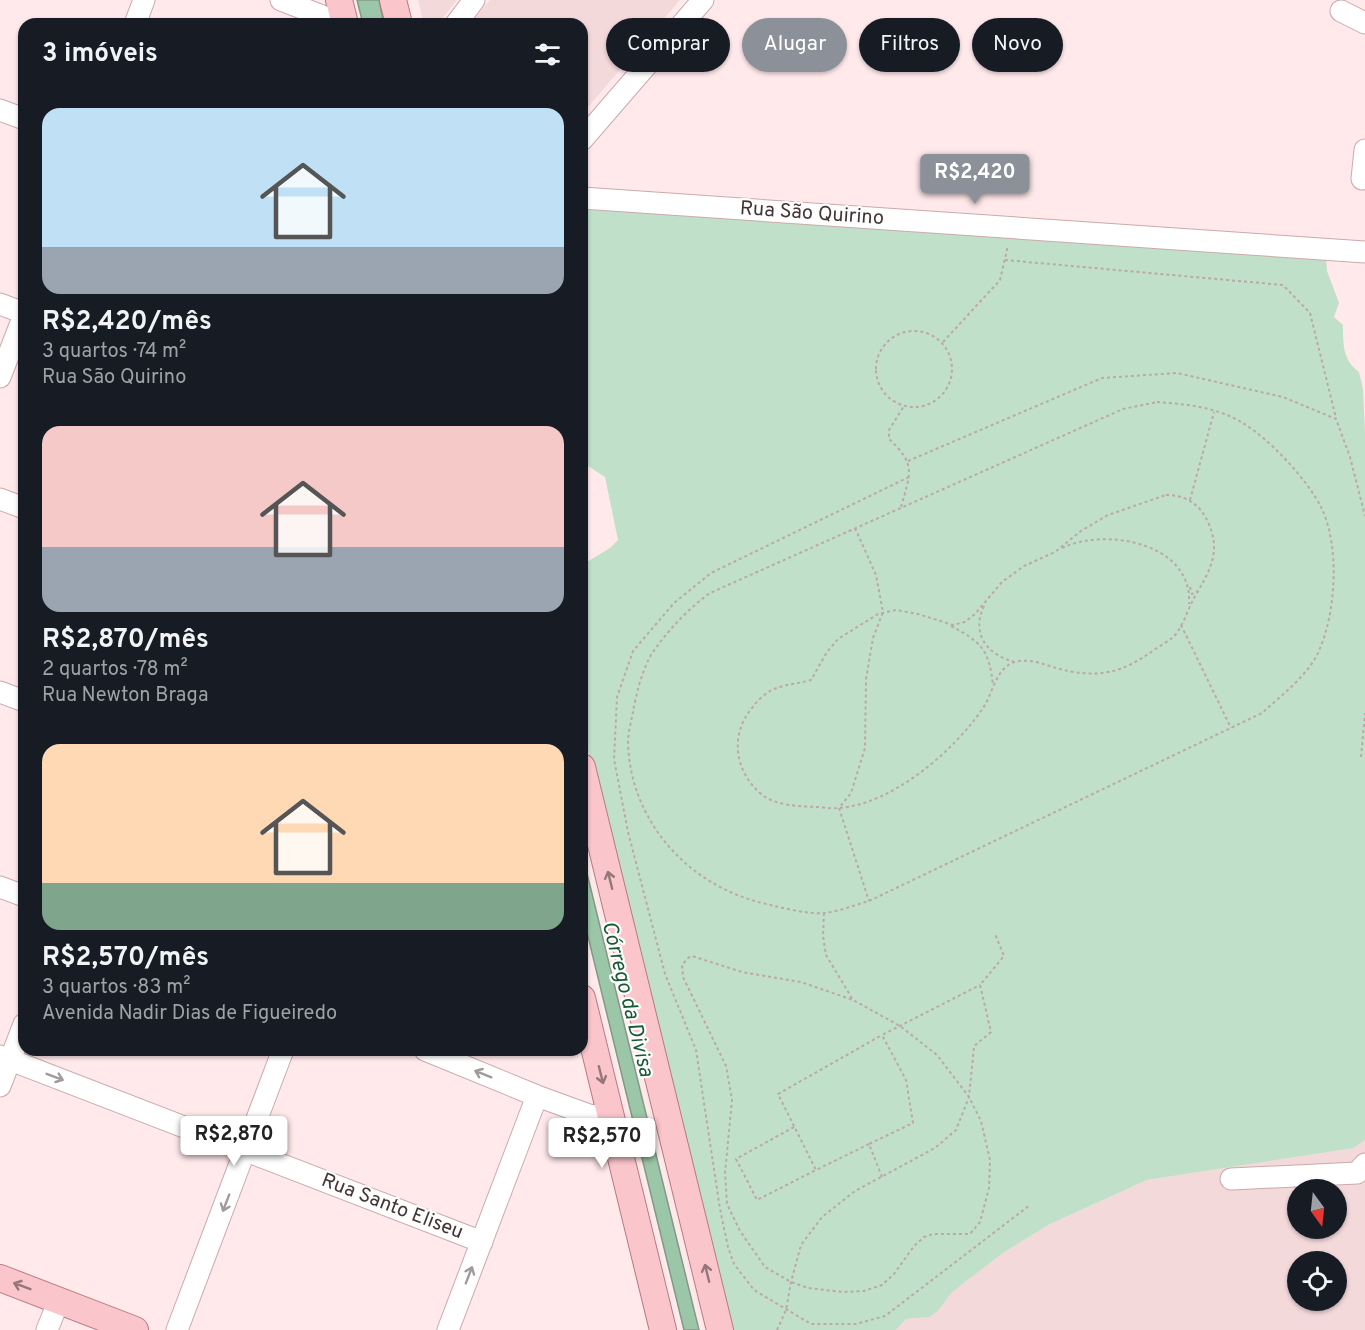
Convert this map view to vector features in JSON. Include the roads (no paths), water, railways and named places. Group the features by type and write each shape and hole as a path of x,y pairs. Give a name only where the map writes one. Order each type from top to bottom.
{"main road":[{"path":"339,0 343,18"},
{"path":"393,0 398,18"},
{"path":"588,791 720,1330"},
{"path":"588,1023 663,1330"},
{"path":"0,1278 135,1330"}],"street":[{"path":"137,18 144,0"},
{"path":"281,0 328,18"},
{"path":"460,18 474,0"},
{"path":"588,133 703,0"},
{"path":"1341,11 1365,23"},
{"path":"0,110 18,117"},
{"path":"1362,179 1365,150"},
{"name":"Rua São Quirino","path":"588,198 1365,252"},
{"path":"0,304 18,312"},
{"path":"0,377 18,330"},
{"path":"0,499 18,506"},
{"path":"0,692 18,699"},
{"path":"0,887 18,894"},
{"path":"0,1086 5,1058 18,1035"},
{"path":"177,1330 282,1056"},
{"path":"440,1056 592,1116 610,1113"},
{"name":"Rua Santo Eliseu","path":"5,1058 482,1242"},
{"path":"448,1330 537,1096"},
{"path":"1231,1179 1362,1170"},
{"path":"47,1330 59,1300"}],"water label":[{"name":"Córrego da Divisa","path":"627,999"}]}
